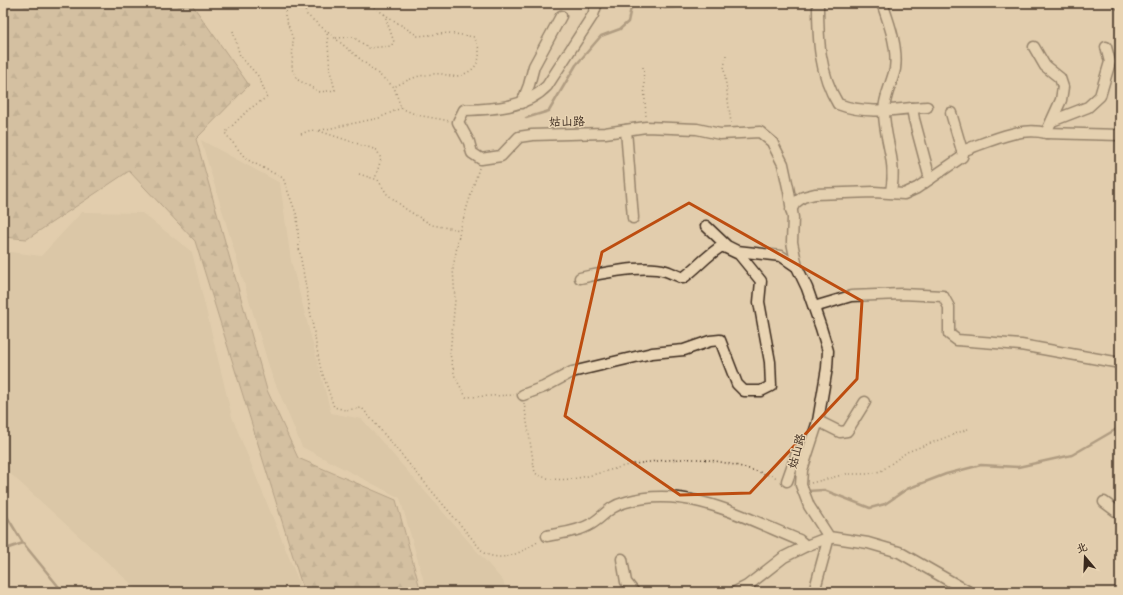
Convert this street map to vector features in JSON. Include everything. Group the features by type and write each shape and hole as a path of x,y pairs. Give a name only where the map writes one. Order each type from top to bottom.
{"street":[{"path":"481,159 472,153 469,142 458,122 464,110 492,109 522,103 538,96 547,86 593,15 597,3"},
{"path":"818,3 819,42 824,76 838,104 850,109 884,111 927,107"},
{"path":"882,3 892,31 895,68 884,111 885,133 892,156 894,177 891,192"},
{"path":"522,103 534,66 561,16"},
{"path":"1034,46 1045,66 1060,78 1063,87 1061,100 1046,133"},
{"path":"1052,121 1088,107 1100,96 1110,62 1106,47"},
{"path":"912,108 930,179"},
{"path":"791,210 795,203 803,197 815,194 891,192 904,194 917,188 962,157 962,151 951,113"},
{"name":"姑山路","path":"481,159 501,156 519,137 548,134 605,133 646,127 679,128 720,134 760,132 772,142 783,164 791,210 792,242 797,267 814,307 828,351 827,368 818,421 802,470 801,485 803,495 829,537"},
{"path":"626,130 633,218"},
{"path":"962,151 1020,132 1036,130 1046,133 1120,135"},
{"path":"706,226 727,246 737,251 781,256 797,267"},
{"path":"523,395 544,387 572,372 652,352 684,350 710,341 720,340 737,384 744,390 761,391 771,386 770,362 759,302 761,281 739,254 722,246 713,251 693,272 683,278 665,270 648,269 603,273 580,278"},
{"path":"814,307 851,296 902,294 943,296 950,306 949,334 957,340 1021,345 1120,363"},
{"path":"818,421 840,432 847,431 865,402"},
{"path":"787,481 798,450"},
{"path":"547,536 574,531 591,524 609,508 626,502 662,498 685,499 709,503 799,540 806,546"},
{"path":"1104,502 1120,514"},
{"path":"814,592 829,537"},
{"path":"735,592 747,586 784,557 829,537 868,543 899,552 969,592"},
{"path":"622,559 626,582 634,592"}],"path":[{"path":"286,3 285,16 293,39 292,69 298,80 320,92 335,90 330,71 328,32"},
{"path":"307,3 305,10 307,15 394,87 401,108"},
{"path":"366,3 384,13 418,36 449,33 474,37 480,52 479,63 470,72 455,76 440,74 419,76 394,87"},
{"path":"336,38 353,37 369,48 391,46 394,42 384,13"},
{"path":"233,31 240,56 259,77 267,97 248,110 225,133 246,159 283,178 297,216 299,248 320,366 334,407 345,410 362,408 484,553 494,558 521,553 547,536"},
{"path":"726,55 724,69 733,133"},
{"path":"643,67 646,127"},
{"path":"317,131 379,118 401,108 418,115 458,122"},
{"path":"301,134 311,130 317,131 377,150 382,159 375,179"},
{"path":"481,159 460,230 453,268 455,300 450,354 455,377 466,398 523,395 535,473 541,477 553,479 584,476 631,464 695,459 741,467 787,481"},
{"path":"359,174 378,180 386,194 407,210 432,224 460,230"},
{"path":"801,485 846,474 868,474 881,471 906,452 968,429"}],"highlighted area":[{"path":"689,203 862,301 857,379 750,493 680,495 565,416 602,252"}],"shaded area":[{"path":"201,140 280,183 291,261 331,413 362,419 503,581 507,592 427,592 400,498 302,447 271,373"},
{"path":"82,212 142,213 192,252 232,417 303,592 140,592 3,467 3,251 41,256"}],"green space":[{"path":"3,3 191,3 249,85 196,139 267,390 298,458 396,500 421,592 304,592 195,241 129,171 27,239 3,237"}],"waterway":[{"path":"526,118 549,111 576,65 601,36 620,29 628,22 632,3"},
{"path":"660,3 665,8 676,7 682,3"},
{"path":"807,491 824,490 870,508 885,504 907,489 946,474 981,465 1018,467 1072,455 1120,427"},
{"path":"3,510 23,543 63,592"},
{"path":"3,550 23,543"}]}
